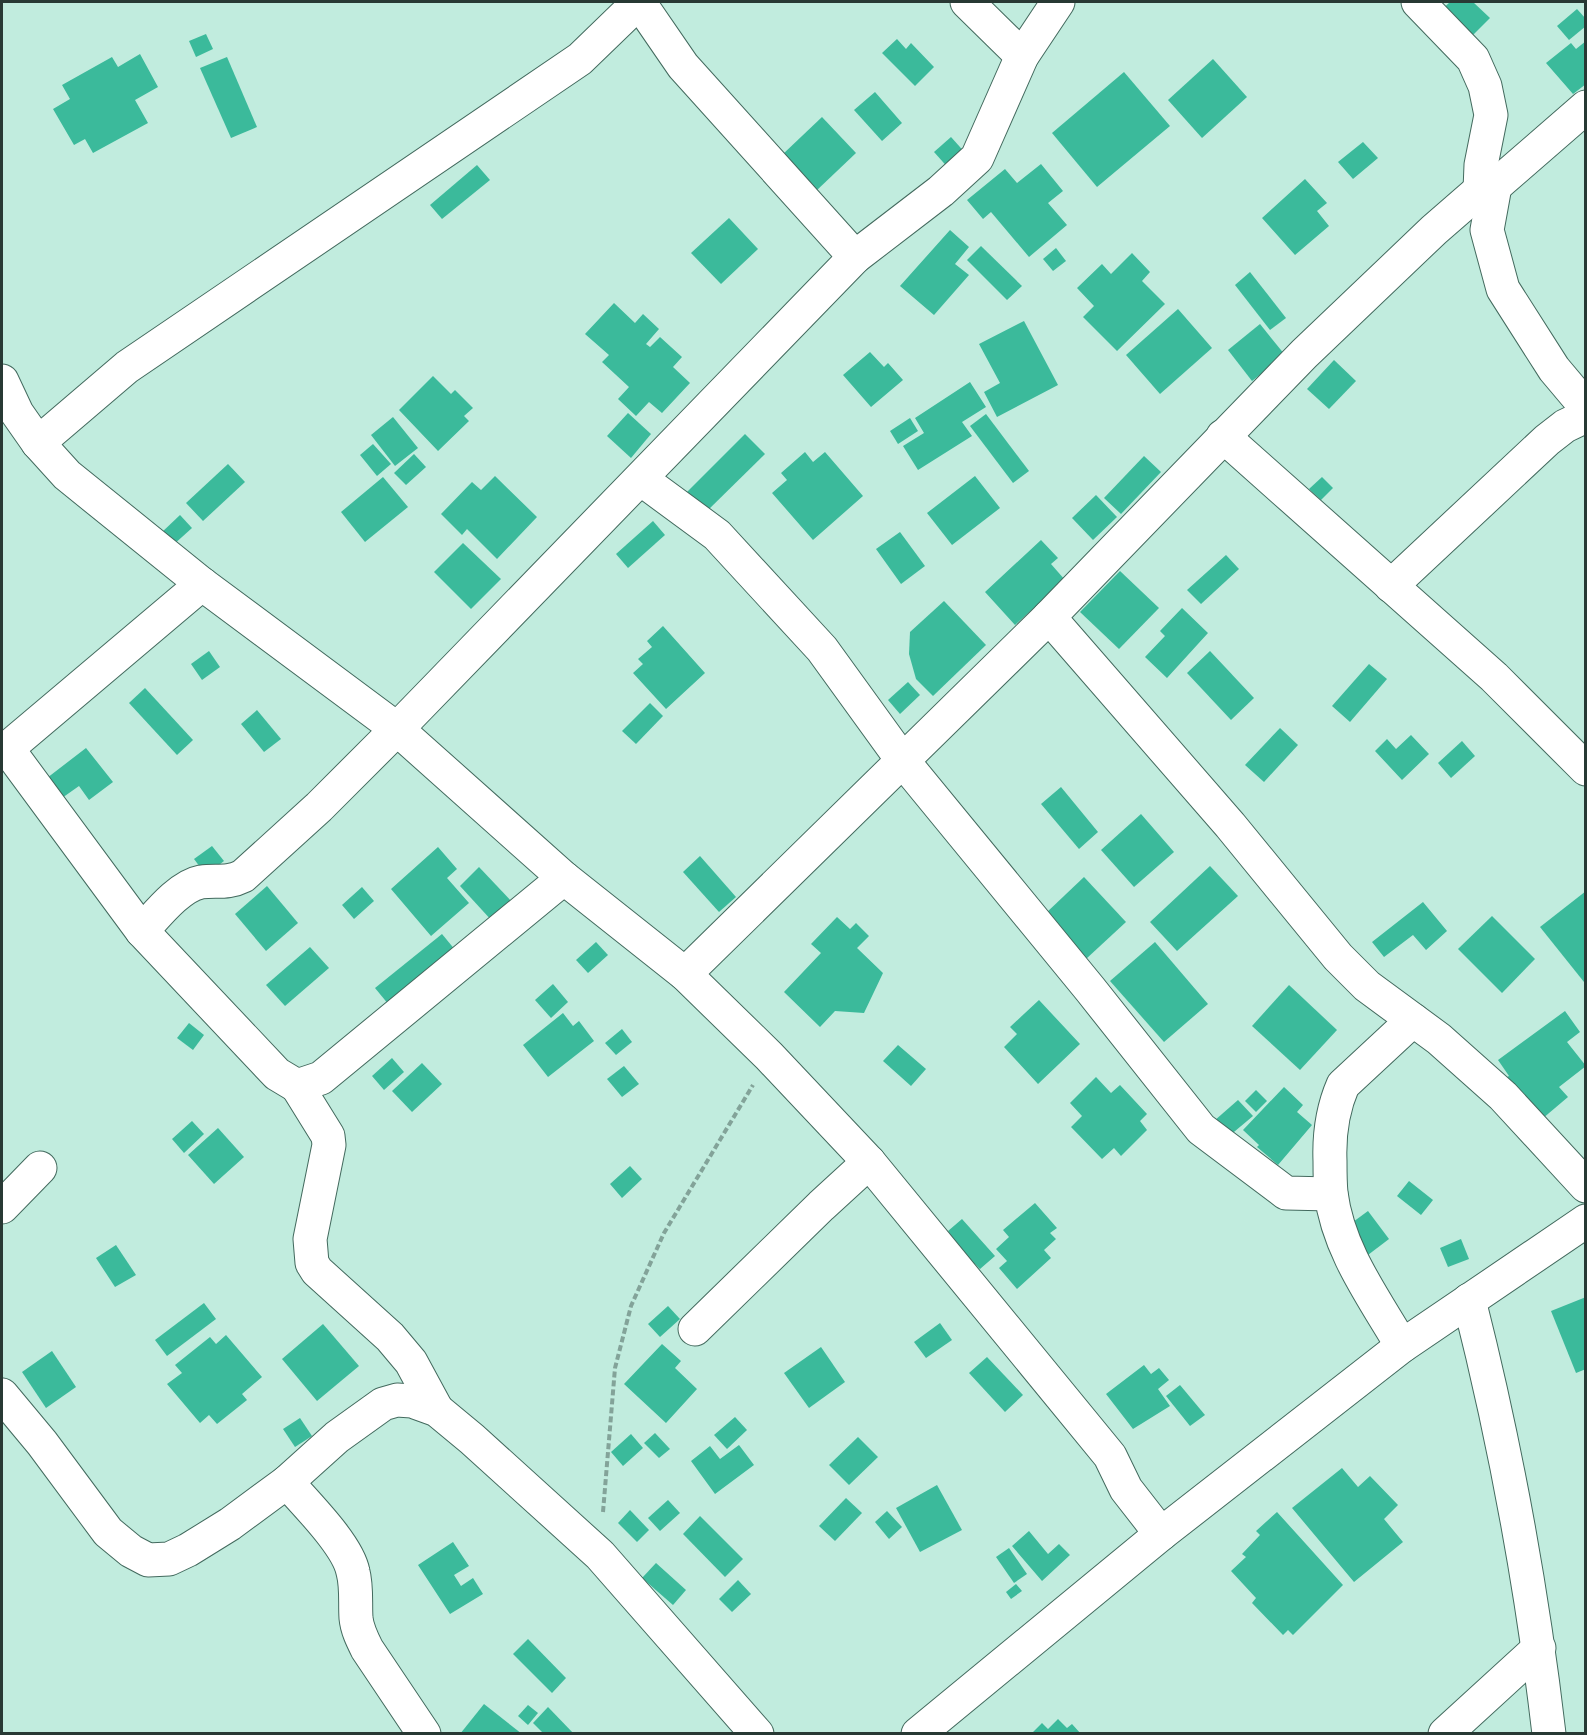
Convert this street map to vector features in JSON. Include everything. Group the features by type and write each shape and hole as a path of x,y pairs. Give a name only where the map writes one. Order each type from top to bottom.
{"street":[{"path":"38,443 127,367 580,59 639,2 683,66 855,257"},
{"path":"967,2 1022,56"},
{"path":"142,931 172,900 194,884 232,881 243,876 319,807 398,729 855,257 940,191 977,158 1022,56 1058,2"},
{"path":"1418,2 1473,59 1485,86 1491,115 1481,165 1487,188 1486,231 1503,289 1554,369 1586,407"},
{"path":"685,974 1049,617 1313,346 1434,230 1586,107"},
{"path":"2,381 17,413 38,443 67,475 202,584 398,729 564,878 685,974 769,1056 869,1162 1086,1424 1110,1456 1126,1489 1161,1534"},
{"path":"1391,586 1547,440 1565,426 1586,416"},
{"path":"1223,436 1494,677 1586,769"},
{"path":"641,479 717,536 822,649 903,760 1201,1129 1286,1193 1331,1194"},
{"path":"202,584 4,750 142,931 277,1074 297,1086 328,1136 310,1239 312,1263 317,1271 390,1338 411,1362 437,1410"},
{"path":"1049,617 1230,825 1338,957 1367,986 1439,1039 1503,1096 1586,1186"},
{"path":"297,1086 321,1078 564,878"},
{"path":"1402,1346 1357,1272 1339,1229 1331,1194 1330,1143 1337,1098 1343,1085 1413,1020"},
{"path":"695,1329 869,1162"},
{"path":"2,1207 40,1168"},
{"path":"918,1734 1161,1534 1402,1346 1586,1221"},
{"path":"1469,1299 1494,1398 1539,1648 1549,1734"},
{"path":"2,1395 42,1443 108,1532 130,1551 148,1560 169,1559 230,1524 287,1482 337,1437 383,1404 397,1400 412,1401 437,1410 600,1555 757,1734"},
{"path":"287,1482 344,1551 353,1569 357,1597 356,1619 360,1634 367,1649 424,1734"},
{"path":"1445,1734 1539,1648"}],"path":[{"path":"600,1555 606,1454 615,1368 631,1306 664,1233 741,1107 769,1056"}],"building":[{"path":"1450,2 1473,2 1490,18 1466,42 1438,13"},
{"path":"1577,9 1586,19 1586,26 1569,40 1557,26"},
{"path":"206,34 213,49 196,57 189,41"},
{"path":"897,39 906,49 911,43 934,67 915,86 882,53"},
{"path":"1586,41 1586,84 1573,94 1546,63 1571,43 1576,49"},
{"path":"140,54 158,87 135,100 148,123 93,153 85,139 74,145 53,109 70,99 62,85 112,57 118,67"},
{"path":"227,57 257,127 231,138 200,68"},
{"path":"1213,59 1247,97 1202,138 1168,100"},
{"path":"1124,72 1170,126 1097,187 1052,133"},
{"path":"875,92 902,123 882,141 854,110"},
{"path":"822,117 856,153 816,191 782,155"},
{"path":"951,137 968,156 951,171 934,152"},
{"path":"1363,142 1378,158 1353,179 1338,162"},
{"path":"1041,164 1063,191 1048,203 1067,225 1029,257 991,212 983,219 967,200 1005,169 1017,183"},
{"path":"477,165 490,180 442,219 430,205"},
{"path":"1305,179 1327,203 1317,211 1329,226 1295,255 1262,218"},
{"path":"729,218 758,249 721,284 691,253"},
{"path":"950,230 969,247 955,264 969,275 934,315 900,286"},
{"path":"981,246 1022,286 1007,300 967,260"},
{"path":"1056,248 1066,261 1053,271 1043,259"},
{"path":"1132,253 1150,272 1142,281 1165,304 1117,351 1083,317 1094,306 1077,288 1102,264 1111,274"},
{"path":"1250,272 1286,318 1270,330 1235,285"},
{"path":"614,303 635,323 643,314 659,329 646,344 650,347 660,337 682,357 673,367 690,383 662,413 649,402 636,416 618,399 629,387 602,362 609,355 585,334"},
{"path":"1178,309 1212,348 1160,394 1126,355"},
{"path":"1024,321 1058,385 997,417 984,392 1000,383 979,344"},
{"path":"1260,324 1285,355 1252,381 1228,350"},
{"path":"870,352 884,367 888,363 903,380 871,407 843,375"},
{"path":"1334,360 1356,381 1329,409 1307,389"},
{"path":"433,376 451,394 455,390 473,408 464,416 469,421 438,451 399,410"},
{"path":"970,382 986,407 962,422 972,436 918,470 903,446 924,433 915,418"},
{"path":"628,413 651,434 631,458 607,436"},
{"path":"986,414 1029,471 1013,483 970,426"},
{"path":"393,417 418,448 395,466 371,435"},
{"path":"910,418 918,431 898,444 890,431"},
{"path":"745,434 765,454 704,514 685,494"},
{"path":"373,444 391,464 377,476 360,455"},
{"path":"805,452 813,462 825,452 863,496 813,540 772,493 787,480 781,473"},
{"path":"414,454 426,467 406,485 394,473"},
{"path":"1144,456 1161,472 1121,514 1104,498"},
{"path":"228,464 245,482 203,521 186,503"},
{"path":"495,476 537,517 497,559 467,529 462,535 441,514 472,482 481,490"},
{"path":"975,476 1000,508 952,545 927,513"},
{"path":"383,477 408,507 365,542 341,512"},
{"path":"1322,477 1333,488 1321,500 1309,489"},
{"path":"1096,495 1117,517 1093,540 1072,518"},
{"path":"180,515 192,528 172,546 160,534"},
{"path":"653,521 665,535 628,568 616,554"},
{"path":"900,532 925,566 901,584 876,549"},
{"path":"1041,540 1058,558 1051,564 1065,580 1015,625 985,592"},
{"path":"463,543 501,579 471,609 434,572"},
{"path":"1226,555 1239,569 1201,604 1187,590"},
{"path":"1120,571 1159,608 1119,649 1080,612"},
{"path":"944,601 986,645 933,696 916,679 909,654 910,632"},
{"path":"1182,608 1208,633 1167,678 1145,657 1165,636 1160,631"},
{"path":"663,626 705,673 666,709 633,673 643,664 638,659 652,647 647,641"},
{"path":"209,651 220,667 202,680 191,664"},
{"path":"1210,651 1254,698 1231,720 1187,673"},
{"path":"1369,664 1387,679 1350,722 1332,706"},
{"path":"908,682 920,695 900,714 888,700"},
{"path":"145,688 193,740 177,755 129,703"},
{"path":"650,703 663,716 636,744 622,731"},
{"path":"257,710 281,739 264,752 241,724"},
{"path":"1280,728 1298,745 1264,782 1245,765"},
{"path":"1411,735 1429,754 1402,780 1375,751 1387,739 1396,749"},
{"path":"1462,741 1475,756 1451,778 1438,763"},
{"path":"86,748 113,782 89,800 79,786 62,798 47,778"},
{"path":"1061,787 1098,832 1079,849 1041,804"},
{"path":"1141,814 1174,852 1134,887 1101,850"},
{"path":"212,846 224,861 206,875 194,859"},
{"path":"438,847 457,869 447,878 469,903 431,936 391,889"},
{"path":"700,856 736,897 719,912 683,872"},
{"path":"1210,866 1238,896 1177,951 1150,922"},
{"path":"479,867 513,903 493,922 460,886"},
{"path":"1084,877 1126,922 1086,959 1045,914"},
{"path":"267,886 298,923 266,951 235,914"},
{"path":"362,887 374,901 354,919 342,905"},
{"path":"1586,891 1586,980 1584,982 1540,927"},
{"path":"1423,902 1447,931 1426,950 1413,935 1384,957 1372,942"},
{"path":"1492,916 1535,959 1502,993 1458,949"},
{"path":"837,917 850,929 856,923 869,936 857,948 883,973 864,1013 835,1011 820,1027 784,992 821,953 811,944"},
{"path":"442,934 456,951 389,1005 375,988"},
{"path":"596,942 608,955 588,973 576,960"},
{"path":"1155,942 1208,1004 1164,1042 1110,981"},
{"path":"310,947 329,968 285,1006 266,985"},
{"path":"553,984 568,1002 551,1018 535,1000"},
{"path":"1289,985 1337,1030 1300,1070 1252,1026"},
{"path":"1039,1000 1080,1044 1038,1084 1004,1047 1017,1034 1010,1027"},
{"path":"1565,1011 1580,1032 1567,1042 1586,1066 1559,1087 1568,1097 1542,1119 1507,1077 1509,1076 1498,1060"},
{"path":"563,1013 573,1026 579,1021 594,1041 548,1077 523,1045"},
{"path":"189,1023 204,1035 193,1050 177,1038"},
{"path":"622,1029 632,1042 616,1055 605,1043"},
{"path":"898,1045 926,1069 911,1086 883,1061"},
{"path":"392,1058 404,1072 384,1090 372,1076"},
{"path":"422,1063 442,1084 412,1112 392,1091"},
{"path":"624,1066 639,1084 622,1097 607,1079"},
{"path":"1096,1077 1111,1093 1120,1085 1147,1114 1140,1121 1147,1130 1121,1156 1114,1148 1102,1159 1071,1127 1082,1116 1070,1103"},
{"path":"1284,1087 1303,1105 1297,1112 1312,1125 1278,1165 1257,1147 1259,1145 1243,1130"},
{"path":"1256,1090 1267,1101 1256,1112 1245,1101"},
{"path":"1238,1100 1253,1116 1228,1137 1214,1121"},
{"path":"192,1121 204,1134 184,1153 172,1139"},
{"path":"218,1128 244,1157 214,1184 188,1155"},
{"path":"630,1166 642,1179 622,1198 610,1184"},
{"path":"1409,1181 1433,1200 1421,1215 1397,1196"},
{"path":"1035,1203 1057,1228 1050,1233 1056,1239 1044,1250 1051,1258 1017,1289 999,1268 1007,1261 996,1249 1009,1237 1003,1230"},
{"path":"1368,1211 1389,1239 1364,1258 1342,1230"},
{"path":"962,1219 995,1256 980,1269 975,1264 968,1271 944,1246 952,1237 948,1231"},
{"path":"1461,1239 1469,1259 1448,1267 1440,1248"},
{"path":"116,1245 136,1275 115,1287 96,1258"},
{"path":"1586,1297 1586,1369 1576,1373 1551,1311"},
{"path":"204,1303 216,1319 167,1356 155,1340"},
{"path":"668,1306 680,1319 660,1337 648,1324"},
{"path":"940,1323 952,1340 926,1358 914,1342"},
{"path":"323,1324 359,1366 317,1401 282,1359"},
{"path":"226,1335 262,1377 242,1394 247,1400 217,1424 209,1415 200,1423 167,1384 182,1373 175,1365 210,1337 216,1344"},
{"path":"662,1344 681,1361 675,1368 697,1389 666,1423 624,1384"},
{"path":"821,1347 845,1382 809,1408 784,1373"},
{"path":"52,1351 76,1387 46,1408 22,1372"},
{"path":"987,1357 1023,1395 1005,1412 969,1373"},
{"path":"1144,1365 1151,1374 1159,1368 1169,1380 1158,1389 1170,1406 1133,1429 1106,1394"},
{"path":"1180,1385 1205,1415 1190,1426 1166,1396"},
{"path":"735,1417 747,1430 727,1449 714,1435"},
{"path":"300,1418 312,1436 295,1447 283,1429"},
{"path":"655,1433 670,1449 659,1458 644,1443"},
{"path":"631,1434 643,1448 623,1466 611,1452"},
{"path":"858,1437 878,1457 849,1485 829,1465"},
{"path":"739,1445 754,1465 715,1494 691,1461 710,1446 720,1459"},
{"path":"1342,1468 1358,1487 1370,1476 1398,1505 1384,1519 1403,1542 1354,1582 1292,1508"},
{"path":"937,1485 962,1530 920,1552 896,1508"},
{"path":"846,1498 862,1513 835,1541 819,1526"},
{"path":"668,1500 680,1513 660,1531 648,1518"},
{"path":"630,1510 649,1530 637,1542 618,1523"},
{"path":"887,1511 902,1527 889,1539 875,1522"},
{"path":"1277,1512 1343,1585 1293,1635 1288,1630 1283,1635 1252,1603 1256,1598 1231,1571 1246,1557 1242,1554 1260,1535 1256,1531"},
{"path":"700,1516 743,1559 725,1577 683,1534"},
{"path":"1029,1531 1048,1554 1059,1544 1070,1555 1042,1581 1012,1546"},
{"path":"453,1542 469,1566 454,1575 461,1586 473,1578 483,1594 450,1614 418,1565"},
{"path":"1009,1548 1027,1574 1014,1583 996,1557"},
{"path":"656,1563 686,1590 673,1605 642,1578"},
{"path":"738,1580 751,1594 732,1612 719,1599"},
{"path":"1016,1584 1022,1591 1011,1599 1006,1592"},
{"path":"528,1639 566,1678 552,1693 513,1654"},
{"path":"484,1704 522,1734 460,1734"},
{"path":"528,1705 538,1713 528,1725 518,1716"},
{"path":"548,1707 574,1734 544,1734 533,1723"},
{"path":"1058,1719 1067,1728 1072,1724 1081,1734 1031,1734 1042,1723 1048,1729"}]}
